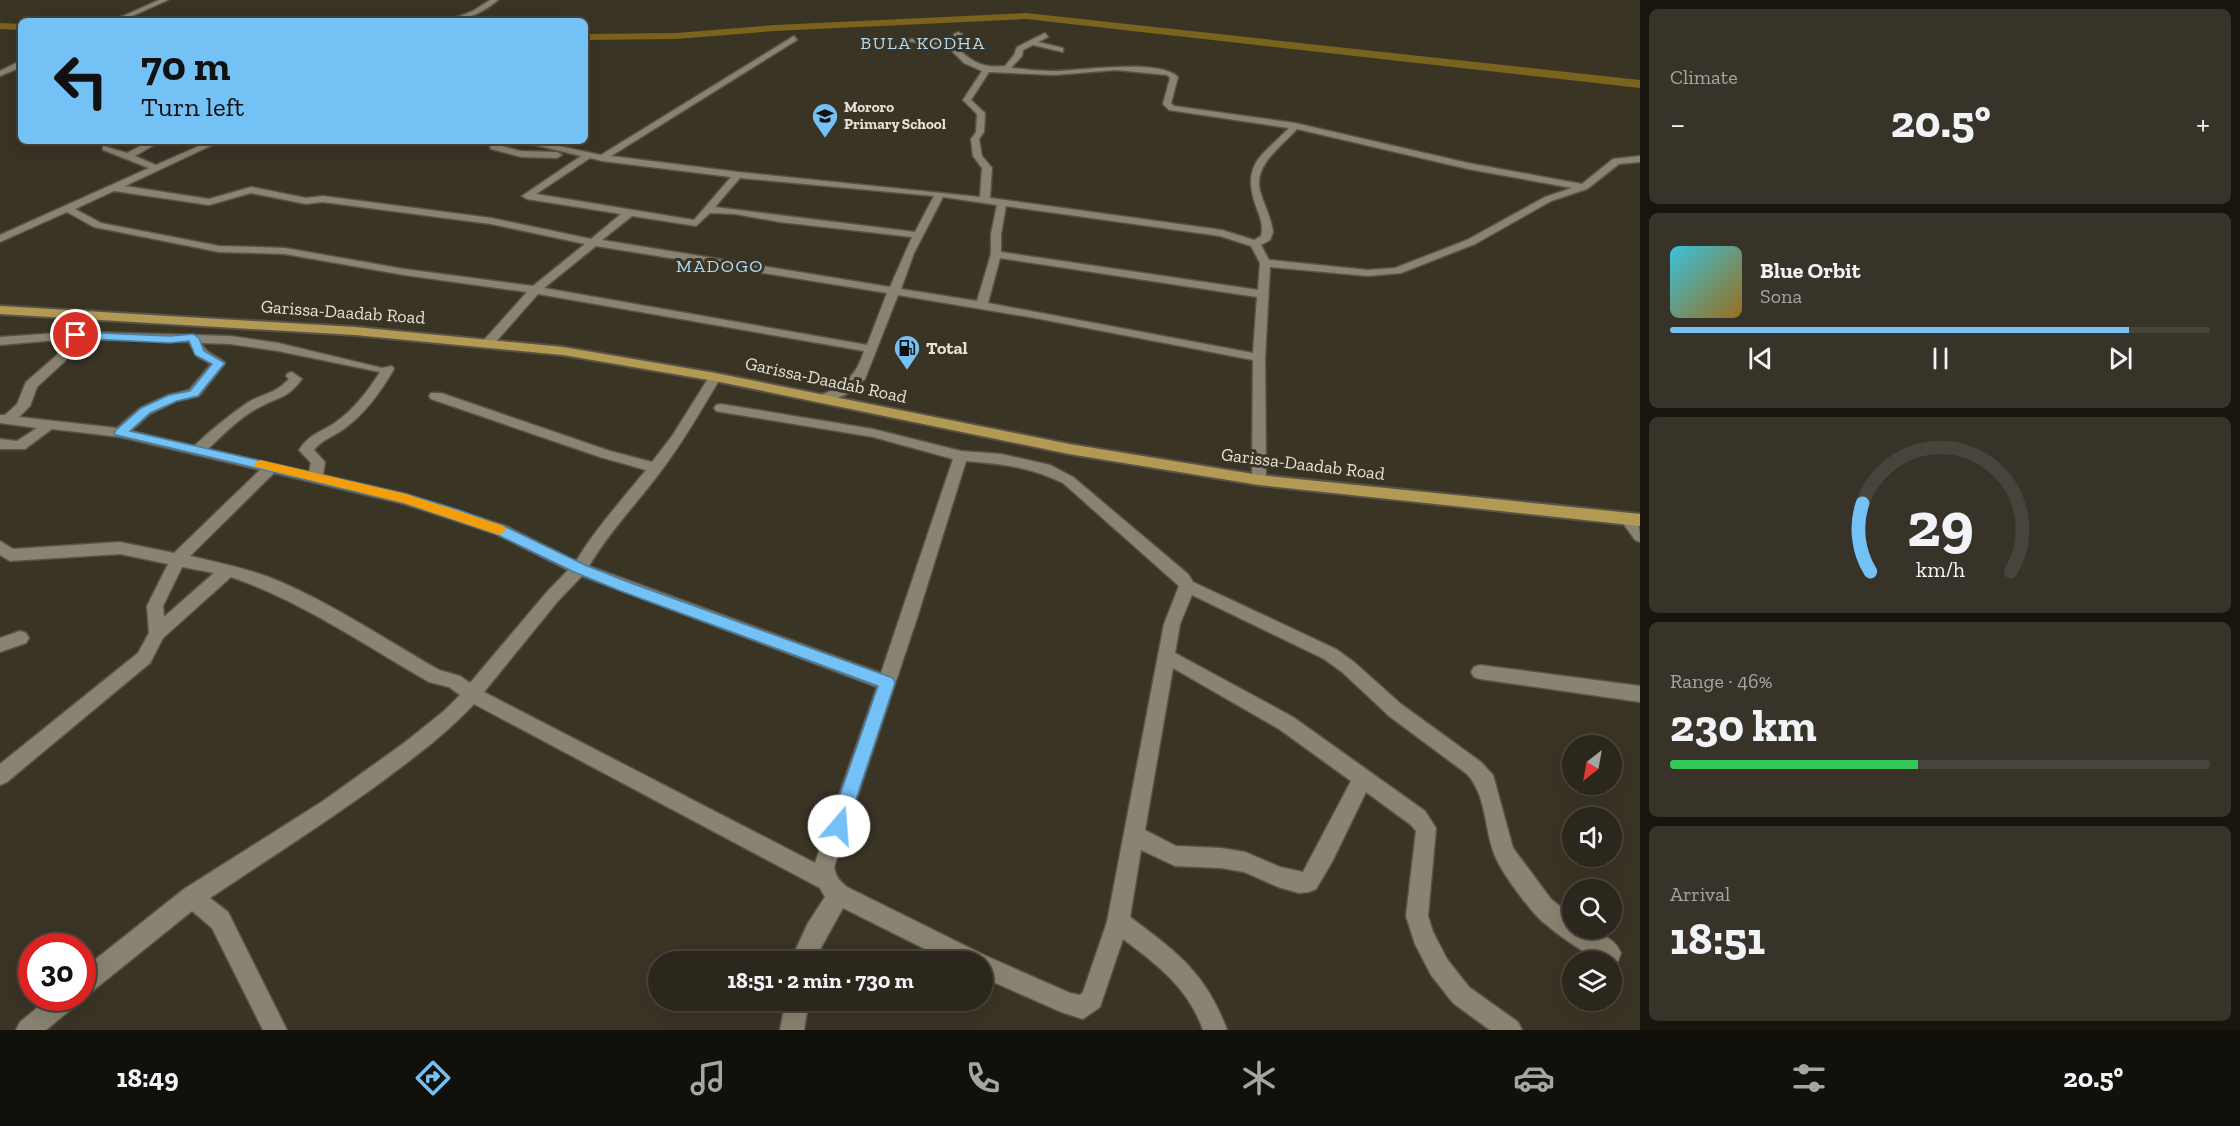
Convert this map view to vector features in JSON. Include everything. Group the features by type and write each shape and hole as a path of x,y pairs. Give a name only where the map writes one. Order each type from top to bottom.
{"highway":[{"name":"Garissa-Daadab Road","path":"0,310 355,332 572,352 715,377 1069,449 1259,480 1634,519"}],"street":[{"path":"122,18 165,0"},
{"path":"458,18 475,12 495,0"},
{"path":"911,41 957,46 958,34"},
{"path":"1000,70 1011,66 1020,49 1045,35"},
{"path":"602,158 794,38"},
{"path":"1032,42 1060,50"},
{"path":"951,46 968,61 986,70 1054,73 1116,68 1168,73 1174,76 1167,104 1172,108 1295,126 1468,166 1584,187"},
{"path":"0,74 18,65"},
{"path":"985,200 987,168 978,156 975,139 980,132 981,113 967,100 986,70"},
{"path":"1255,244 1266,238 1268,232 1253,187 1254,175 1267,156 1295,126"},
{"path":"129,156 151,144"},
{"path":"0,238 210,144"},
{"path":"535,144 602,158 738,175 985,200 1222,233 1255,244 1265,263 1259,358 1259,480"},
{"path":"494,147 537,156 575,153"},
{"path":"106,148 156,168"},
{"path":"589,155 527,196 696,224 738,175"},
{"path":"1265,263 1368,273 1397,271 1471,242 1548,199 1584,187 1616,161 1640,159"},
{"path":"111,188 209,202 251,190 306,201 323,200 368,204 491,220 593,242 981,306 1259,358"},
{"path":"823,399 845,391 855,384 863,373 893,291 918,235 940,194"},
{"path":"981,306 996,254 996,234 1002,203"},
{"path":"66,208 98,225 219,249 285,251 404,272 535,290 871,349"},
{"path":"709,210 735,211 780,219 918,235"},
{"path":"488,343 535,290 629,213"},
{"path":"996,254 1263,294"},
{"path":"4,419 23,406 31,385 60,359 93,315"},
{"path":"0,341 76,335 170,340 193,338 278,347 382,369 372,395 340,426 317,437 306,450 318,462 315,477"},
{"path":"120,433 145,411 173,398 194,393 219,363 199,352 193,338"},
{"path":"198,450 229,422 255,404 283,393 296,379 292,376"},
{"path":"96,974 192,897 364,783 450,717 472,694 552,597 579,569 599,536 656,468 694,413 715,377"},
{"path":"436,396 605,454 656,468"},
{"path":"721,408 873,433 961,456 1017,462 1045,468 1068,480 1182,578 1187,586 1330,654 1348,667 1395,710 1474,768 1485,781 1504,853 1543,908 1575,932 1607,951"},
{"path":"4,419 120,433 315,477 451,512 501,530 579,569 887,683"},
{"path":"0,444 21,446 51,424"},
{"path":"806,951 832,888 824,867 961,456"},
{"path":"157,633 155,606 178,559 272,467"},
{"path":"1634,519 1640,536"},
{"path":"0,547 10,555 120,548 228,570 261,581 305,602 435,677 454,681 472,694 832,888 955,951"},
{"path":"0,776 144,658 157,633 228,570"},
{"path":"993,969 1070,1004 1083,1007 1092,999 1098,987 1118,922 1172,624 1187,586"},
{"path":"0,645 20,638"},
{"path":"1166,656 1286,723 1418,818 1426,828 1417,916 1424,936 1439,967 1461,995 1510,1030"},
{"path":"1480,672 1640,694"},
{"path":"1135,836 1175,856 1221,858 1245,862 1278,877 1299,883 1309,882 1325,855 1363,777"},
{"path":"192,897 220,920 275,1030"},
{"path":"1118,922 1177,966 1202,998 1210,1012 1215,1030"},
{"path":"28,1030 51,1011"},
{"path":"792,1030 796,1011"}],"waterway":[{"path":"588,37 676,36 775,28 1026,16 1640,84"},
{"path":"0,26 18,27"}],"slow traffic":[{"path":"260,464 406,499 451,512 499,530"}],"place":[{"name":"Mororo Primary School","path":"825,139"},
{"name":"Total","path":"907,371"}],"district":[{"name":"BULA KODHA","path":"923,43"},
{"name":"MADOGO","path":"720,266"}],"route":[{"path":"76,335 170,340 193,338 199,352 219,363 194,393 173,398 145,411 120,433 272,467 451,512 501,530 579,569 887,683 839,826"}]}
